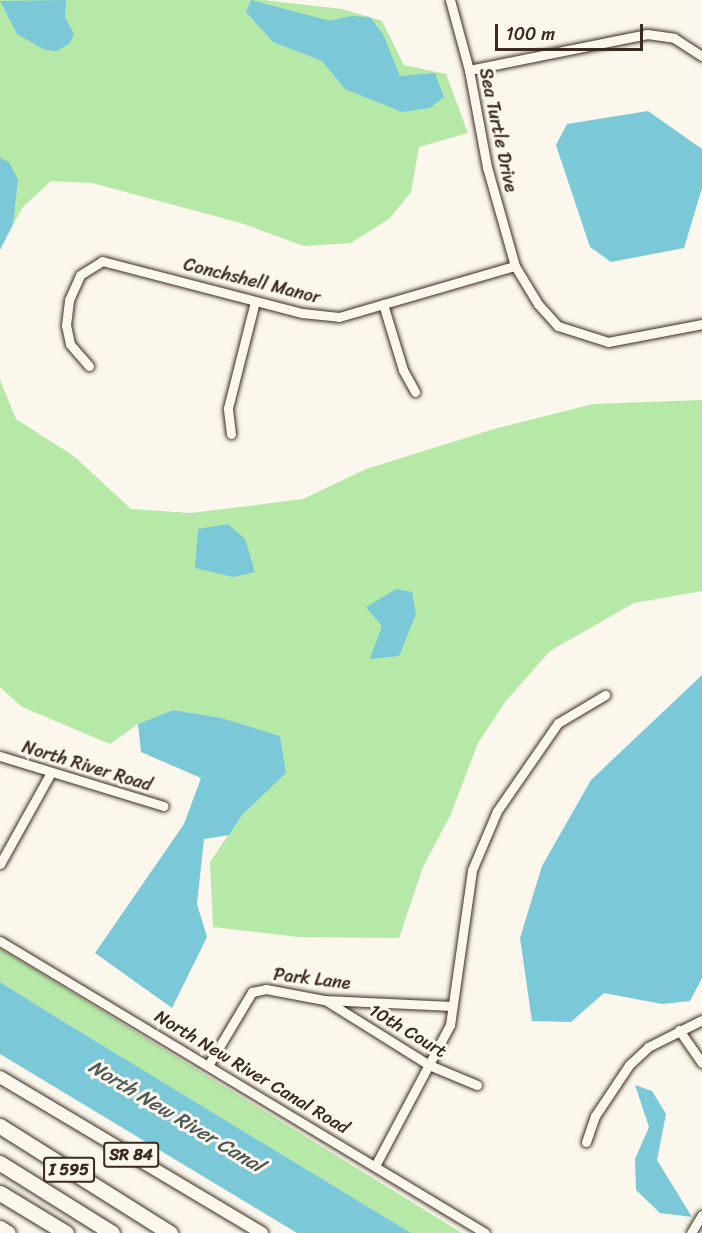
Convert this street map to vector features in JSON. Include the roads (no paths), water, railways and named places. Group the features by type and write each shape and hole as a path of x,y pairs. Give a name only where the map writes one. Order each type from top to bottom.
{"highway":[{"name":"I 595","path":"0,1126 170,1233"},
{"path":"0,1163 112,1233"},
{"path":"0,1193 66,1233"},
{"path":"138,1214 182,1233"},
{"path":"0,1228 8,1233"}],"main road":[{"name":"SR 84","path":"0,1077 262,1233"}],"street":[{"name":"Sea Turtle Drive","path":"450,0 469,70 487,167 515,266 538,304 558,326 608,342 702,324"},
{"path":"469,70 647,34 674,38 702,56"},
{"name":"Conchshell Manor","path":"88,366 70,344 66,325 69,300 80,275 102,261 302,313 339,317 515,266"},
{"path":"231,434 228,408 255,301"},
{"path":"383,304 403,370 415,392"},
{"path":"375,1166 450,1025 472,870 496,810 558,723 605,695"},
{"name":"North River Road","path":"0,756 50,774 164,806"},
{"path":"0,864 50,774"},
{"name":"North New River Canal Road","path":"0,941 209,1064 485,1233"},
{"name":"Park Lane","path":"209,1064 252,992 266,989 324,1000 452,1006"},
{"name":"10th Court","path":"324,1000 429,1065 477,1084"},
{"path":"586,1142 595,1116 629,1065 648,1047 702,1020"},
{"path":"680,1030 702,1063"},
{"path":"696,1231 702,1215"}],"water":[{"path":"66,0 65,17 74,34 69,44 57,51 45,50 17,34 0,1"},
{"path":"251,0 330,21 350,16 370,17 383,34 400,76 435,73 444,97 430,108 402,112 345,89 322,61 273,42 246,12"},
{"path":"648,111 702,149 702,188 684,248 611,262 590,247 556,145 567,124"},
{"path":"0,158 9,162 18,180 13,224 0,250"},
{"path":"228,524 245,539 255,572 233,577 195,568 198,529"},
{"path":"396,589 412,592 416,614 399,656 370,659 382,626 366,607"},
{"path":"702,675 702,978 690,1001 662,1004 604,993 571,1022 532,1021 520,938 542,866 591,780"},
{"path":"173,710 222,718 280,736 286,773 242,815 229,835 204,839 197,904 207,937 172,1008 95,953 184,824 201,778 141,752 138,724"},
{"name":"North New River Canal","path":"0,982 411,1233 297,1233 0,1054"},
{"path":"635,1085 652,1091 666,1114 657,1160 692,1217 660,1213 636,1190 635,1159 649,1127"}]}
